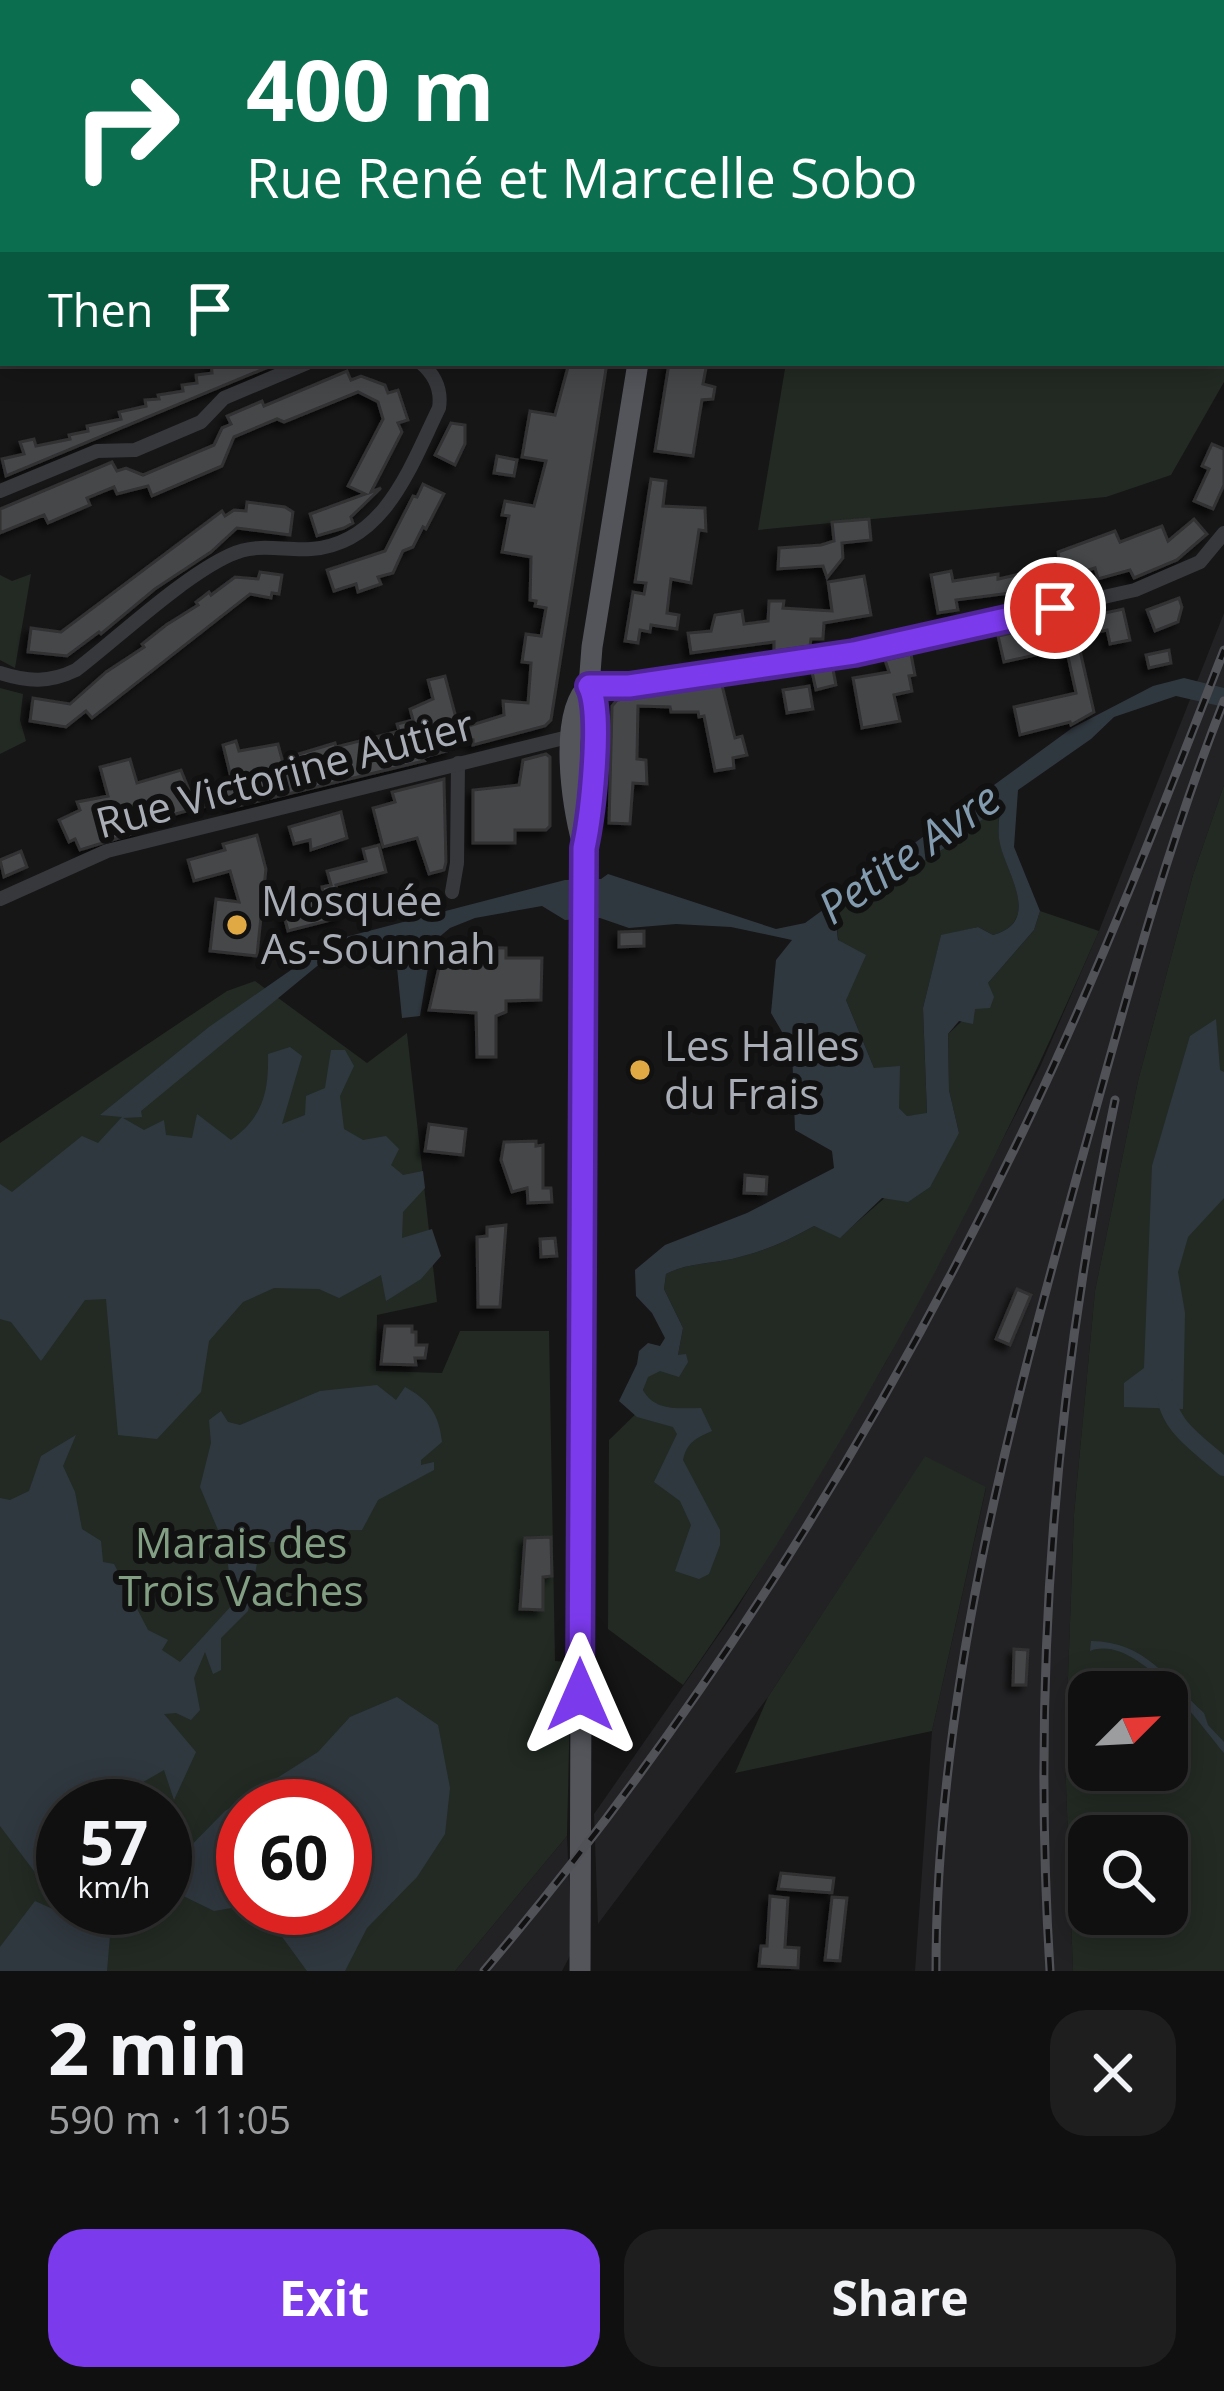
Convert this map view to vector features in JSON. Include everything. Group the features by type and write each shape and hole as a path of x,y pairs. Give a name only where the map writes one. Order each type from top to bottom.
{"main road":[{"path":"580,1971 584,848 575,815 583,735 595,696 589,686 592,647 638,366"}],"street":[{"path":"0,491 97,451 135,450 201,422 224,398 300,366"},
{"path":"0,673 21,680 56,680 233,553 257,547 308,550 332,546 370,526 385,511 439,408 432,373 424,366"},
{"path":"589,686 629,686 854,653 1135,590 1200,562 1224,533"},
{"name":"Rue Victorine Autier","path":"0,899 107,850 583,735"},
{"path":"452,892 457,862 458,763"}],"shaded area":[{"path":"1224,613 1224,785 1193,875 1138,1081 1095,1291 1074,1514 1065,1758 1068,1935 1072,1935 1073,1971 915,1971 932,1731 986,1488 925,1457 768,1697 598,1924 594,1814 736,1610 883,1367 1040,1067"},
{"path":"567,1836 572,1952 562,1971 455,1971"}],"green space":[{"path":"785,366 1224,366 1224,382 1171,475 1106,497 758,530"},
{"path":"31,574 15,668 0,660 0,575 12,581"},
{"path":"0,688 23,694 20,720 26,741 0,754"},
{"path":"1224,785 1224,1971 1073,1971 1072,1935 1188,1935 1188,1815 1068,1815 1068,1838 1065,1758 1068,1677 1068,1791 1188,1791 1188,1671 1068,1671 1074,1514 1095,1291 1138,1081 1193,875"},
{"path":"1001,803 999,838 1017,895 1016,919 1008,929 993,935 978,927 941,936 923,1008 927,1114 907,1116 899,1108 897,1088 874,1068 846,1000 835,913 945,848"},
{"path":"1040,911 1099,931 1055,1029 961,1223 857,1412 744,1596 683,1685 608,1629 609,1440 649,1401 643,1390 647,1377 678,1355 683,1328 664,1289 666,1274 754,1253 814,1226 840,1237 959,1133 949,1090 948,1034 975,1009 988,983 1034,930"},
{"name":"Marais des Trois Vaches","path":"255,981 367,1063 407,1033 437,1302 377,1315 376,1371 442,1373 460,1331 549,1331 555,1661 571,1662 567,1836 455,1971 0,1971 0,1143 227,991"},
{"path":"925,1456 986,1487 932,1731 735,1773 768,1697"}],"water":[{"name":"Petite Avre","path":"1184,678 1224,688 1224,707 1176,696 1114,717 1018,790 1014,847 1040,911 1034,930 988,983 994,997 990,1008 975,1009 973,1024 959,1021 948,1034 949,1090 959,1133 930,1187 908,1202 882,1198 840,1238 814,1226 754,1253 666,1274 664,1289 683,1328 678,1355 686,1354 688,1362 679,1377 660,1371 648,1377 643,1390 661,1405 701,1408 712,1431 693,1441 683,1460 720,1530 720,1545 709,1574 699,1579 675,1571 691,1525 680,1501 654,1482 677,1434 673,1427 637,1417 619,1401 639,1351 648,1343 660,1346 665,1338 636,1296 635,1270 665,1245 747,1213 834,1168 832,1151 795,1130 792,1049 771,1013 776,960 792,940 731,927 629,928 600,918 565,920 542,906 475,918 450,928 432,943 420,1016 402,1018 394,937 333,953 141,1111 142,1117 123,1118 144,1130 164,1120 166,1135 192,1138 197,1114 231,1140 262,1103 268,1054 290,1047 302,1056 282,1124 305,1115 306,1096 325,1088 331,1050 345,1050 354,1066 340,1096 344,1129 363,1140 386,1136 399,1149 391,1165 403,1175 423,1171 425,1188 403,1212 402,1238 432,1229 441,1256 421,1279 386,1301 381,1275 339,1298 319,1289 274,1288 243,1302 209,1341 201,1392 157,1439 118,1435 106,1299 85,1300 41,1361 11,1322 0,1319 0,1184 12,1192 82,1136 98,1143 122,1117 100,1115 209,1027 334,940 565,880 601,879 608,874 776,929 805,923 1072,728 1153,686","holes":["1001,805 999,839 1017,896 1016,920 993,935 978,927 941,935 923,1008 927,1113 907,1116 899,1108 900,1066 874,1068 846,1000 866,955 838,940 835,913 945,848"]},
{"path":"1216,1019 1220,1070 1224,1072 1224,1198 1188,1237 1178,1272 1185,1313 1183,1409 1124,1407 1124,1383 1144,1368 1152,1166 1190,1036"},
{"path":"377,1385 396,1400 405,1387 420,1397 438,1423 442,1442 421,1460 421,1465 434,1462 434,1470 378,1500 362,1530 341,1530 296,1542 261,1542 248,1611 221,1638 221,1670 213,1674 205,1652 194,1678 200,1710 191,1720 164,1714 196,1752 184,1779 167,1779 164,1770 148,1779 36,1779 36,1874 0,1826 0,1498 10,1500 29,1491 41,1456 76,1435 63,1466 75,1492 82,1529 101,1541 103,1562 114,1564 148,1630 168,1640 162,1650 180,1662 233,1604 226,1549 200,1487 211,1443 209,1420 221,1411 228,1422 240,1425 320,1391"},
{"path":"1091,1641 1110,1643 1141,1655 1161,1671 1150,1671 1108,1649 1090,1651"},
{"path":"397,1697 438,1725 450,1788 445,1834 417,1877 372,1923 372,1779 275,1779 318,1752 350,1717"},
{"path":"1188,1697 1224,1742 1224,1753 1188,1709"},
{"path":"216,1820 216,1911 192,1900 192,1845"},
{"path":"35,1901 36,1935 110,1935 107,1971 0,1971 0,1947"},
{"path":"281,1935 363,1935 345,1971 307,1971"}],"building":[{"path":"211,366 271,366 6,476 2,459 24,454 20,442 34,439 36,446 70,439 69,435 88,431 87,426 121,419 119,412 146,406 145,400 183,391 182,385 197,383 196,375 212,373"},
{"path":"568,366 607,366 551,720 545,726 473,745 473,740 450,740 450,750 421,758 424,761 230,808 229,801 190,810 140,824 142,831 80,850 75,839 69,842 59,820 80,810 77,802 108,796 100,767 130,759 137,783 181,770 190,792 232,782 223,745 236,741 239,751 278,744 282,759 399,731 397,724 413,720 410,709 433,699 428,680 445,676 459,729 504,715 503,701 528,703 531,663 522,662 526,634 541,636 546,608 530,600 531,557 502,552 509,516 502,515 505,501 534,506 546,461 522,457 530,411 555,415"},
{"path":"669,366 706,366 703,384 715,387 713,399 702,400 693,456 655,451"},
{"path":"347,371 351,380 361,376 385,385 388,393 398,390 408,420 398,423 402,432 371,492 381,488 344,528 317,536 310,514 365,494 348,486 383,419 378,402 358,392 234,437 222,466 152,496 148,486 117,494 114,487 87,498 90,505 48,523 44,515 0,533 0,509 112,462 117,471 126,468 143,475 214,445 222,428 231,424 227,416 262,401 264,406"},
{"path":"451,423 465,425 465,444 455,465 435,455"},
{"path":"1212,444 1224,449 1224,485 1213,509 1194,501 1209,469 1202,466"},
{"path":"497,456 517,460 514,476 494,473"},
{"path":"651,479 666,481 663,506 705,508 706,531 699,530 691,583 671,579 667,613 679,615 677,629 651,625 650,632 640,630 638,643 625,641 633,592 644,594 646,583 635,582"},
{"path":"423,484 444,494 426,529 423,527 413,547 403,551 393,573 378,577 381,584 358,592 356,584 334,591 327,570 385,551"},
{"path":"247,502 293,512 290,535 237,528 67,656 28,652 31,628 61,632 222,511 225,516 234,510 246,511"},
{"path":"869,519 871,540 842,543 843,558 827,578 823,566 778,569 779,548 834,541 832,522"},
{"path":"1194,519 1207,534 1177,560 1134,578 1130,570 1098,579 1095,568 1067,577 1071,593 1052,597 1050,588 956,600 958,610 938,613 931,575 951,571 953,581 998,574 998,579 1060,565 1058,552 1115,531 1120,542 1162,526 1168,541"},
{"path":"260,572 282,575 279,594 272,593 271,598 250,594 92,718 86,711 66,727 30,721 33,698 70,704 209,592 235,577 258,579"},
{"path":"864,576 871,615 824,623 823,639 811,639 810,646 774,651 774,642 691,653 688,633 711,631 715,615 742,611 744,624 768,621 769,601 784,601 783,608 832,611 828,582"},
{"path":"1179,598 1178,622 1155,631 1147,610"},
{"path":"1123,609 1130,640 1110,644 1107,630 1077,637 1094,712 1071,725 1020,735 1014,707 1076,693 1066,648 1004,662 998,636 1061,622 1060,618 1072,616 1073,620"},
{"path":"1169,650 1171,663 1149,668 1146,655"},
{"path":"911,654 912,691 894,695 900,721 862,728 853,678 889,672 885,660"},
{"path":"833,669 836,685 816,690 812,672"},
{"path":"722,685 735,738 742,736 747,755 733,758 734,768 715,771 704,716 671,712 670,707 638,706 637,759 646,760 647,784 633,783 630,824 609,823 612,706 617,700"},
{"path":"809,686 813,709 787,713 783,690"},
{"path":"550,757 550,826 515,830 515,843 473,843 473,790 519,785 523,760"},
{"path":"444,779 446,862 444,870 429,874 417,838 383,847 373,808 395,802 392,792"},
{"path":"341,812 347,838 311,850 310,840 294,844 289,827"},
{"path":"257,835 266,869 257,956 210,951 216,899 239,902 230,871 194,881 188,860"},
{"path":"379,845 386,872 336,885 343,917 288,931 281,905 323,894 322,887 331,885 327,871 366,861 363,849"},
{"path":"21,851 27,867 4,877 0,860"},
{"path":"644,931 644,946 619,947 619,932"},
{"path":"444,946 469,952 469,947 506,948 506,958 542,958 541,1000 506,1001 506,1012 496,1016 496,1057 477,1057 476,1013 429,1010"},
{"path":"429,1124 466,1129 463,1155 425,1151"},
{"path":"536,1141 536,1146 543,1145 543,1188 551,1188 552,1202 528,1203 527,1188 512,1192 501,1160 504,1142"},
{"path":"745,1175 767,1177 766,1194 744,1193"},
{"path":"506,1225 500,1307 478,1307 477,1237 487,1236 487,1227"},
{"path":"555,1238 557,1256 541,1257 540,1239"},
{"path":"1017,1289 1031,1295 1010,1345 996,1339"},
{"path":"385,1326 412,1326 416,1345 427,1345 425,1358 415,1358 416,1365 381,1364"},
{"path":"551,1537 552,1576 543,1577 543,1610 520,1609 525,1538"},
{"path":"1014,1649 1028,1650 1026,1685 1013,1685"},
{"path":"781,1873 834,1878 832,1893 778,1889"},
{"path":"770,1896 788,1898 785,1947 799,1948 798,1968 759,1966 761,1946 767,1946"},
{"path":"832,1897 847,1898 840,1961 825,1960"}],"waterway":[{"path":"1164,1383 1176,1421 1224,1467"}],"railway":[{"path":"484,1971 565,1872 716,1666 854,1449 917,1338 1059,1054 1224,650"},
{"path":"936,1971 948,1767 962,1666 1002,1465 1128,992 1182,816 1224,701"},
{"path":"1050,1971 1044,1752 1053,1533 1077,1315 1115,1100"}],"place":[{"name":"Mosquée As-Sounnah","path":"237,925"},
{"name":"Les Halles du Frais","path":"640,1070"}],"route":[{"path":"580,1695 584,848 592,814 595,696 589,686 614,688 854,653 1055,608"}]}
